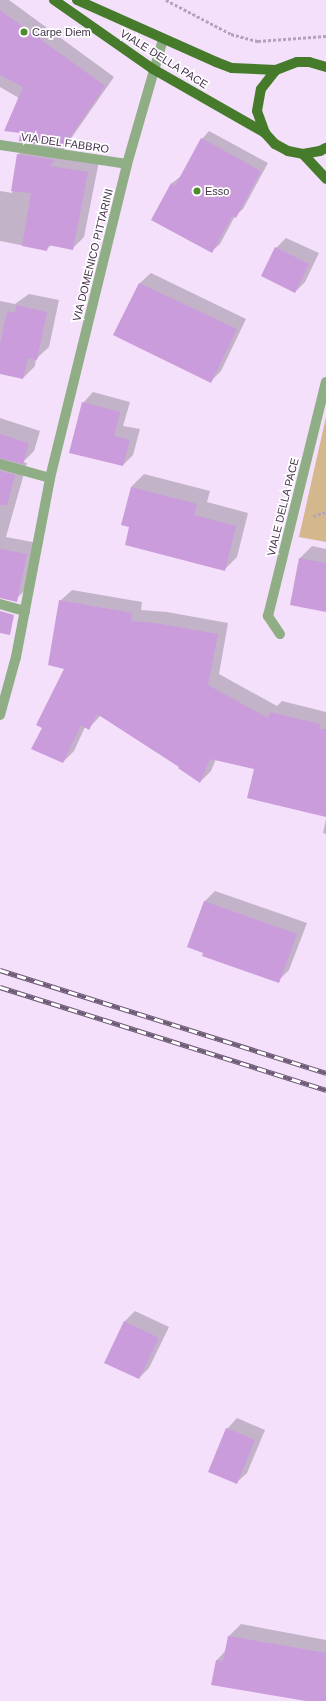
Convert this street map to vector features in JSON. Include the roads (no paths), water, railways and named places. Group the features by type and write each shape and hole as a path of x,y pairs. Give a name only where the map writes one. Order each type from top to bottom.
{"main road":[{"name":"VIALE DELLA PACE","path":"54,0 153,69 265,133 275,144 288,151 303,154 320,151 326,148"},
{"name":"VIALE DELLA PACE","path":"77,0 232,68 276,70 297,62 309,62 326,67"},
{"name":"VIALE DELLA PACE","path":"265,133 257,111 261,89 276,70"},
{"path":"303,154 326,179"}],"street":[{"name":"VIA DOMENICO PITTARINI","path":"0,715 25,610 50,478 127,164 153,69 163,39"},
{"name":"VIA DEL FABBRO","path":"0,146 127,164"},
{"name":"VIALE DELLA PACE","path":"280,634 268,616 326,382"},
{"path":"0,464 50,478"},
{"path":"0,604 25,610"}],"railway":[{"path":"0,970 326,1073"},
{"path":"0,987 326,1090"}],"place":[{"name":"Carpe Diem","path":"24,32"},
{"name":"Esso","path":"197,191"}]}
